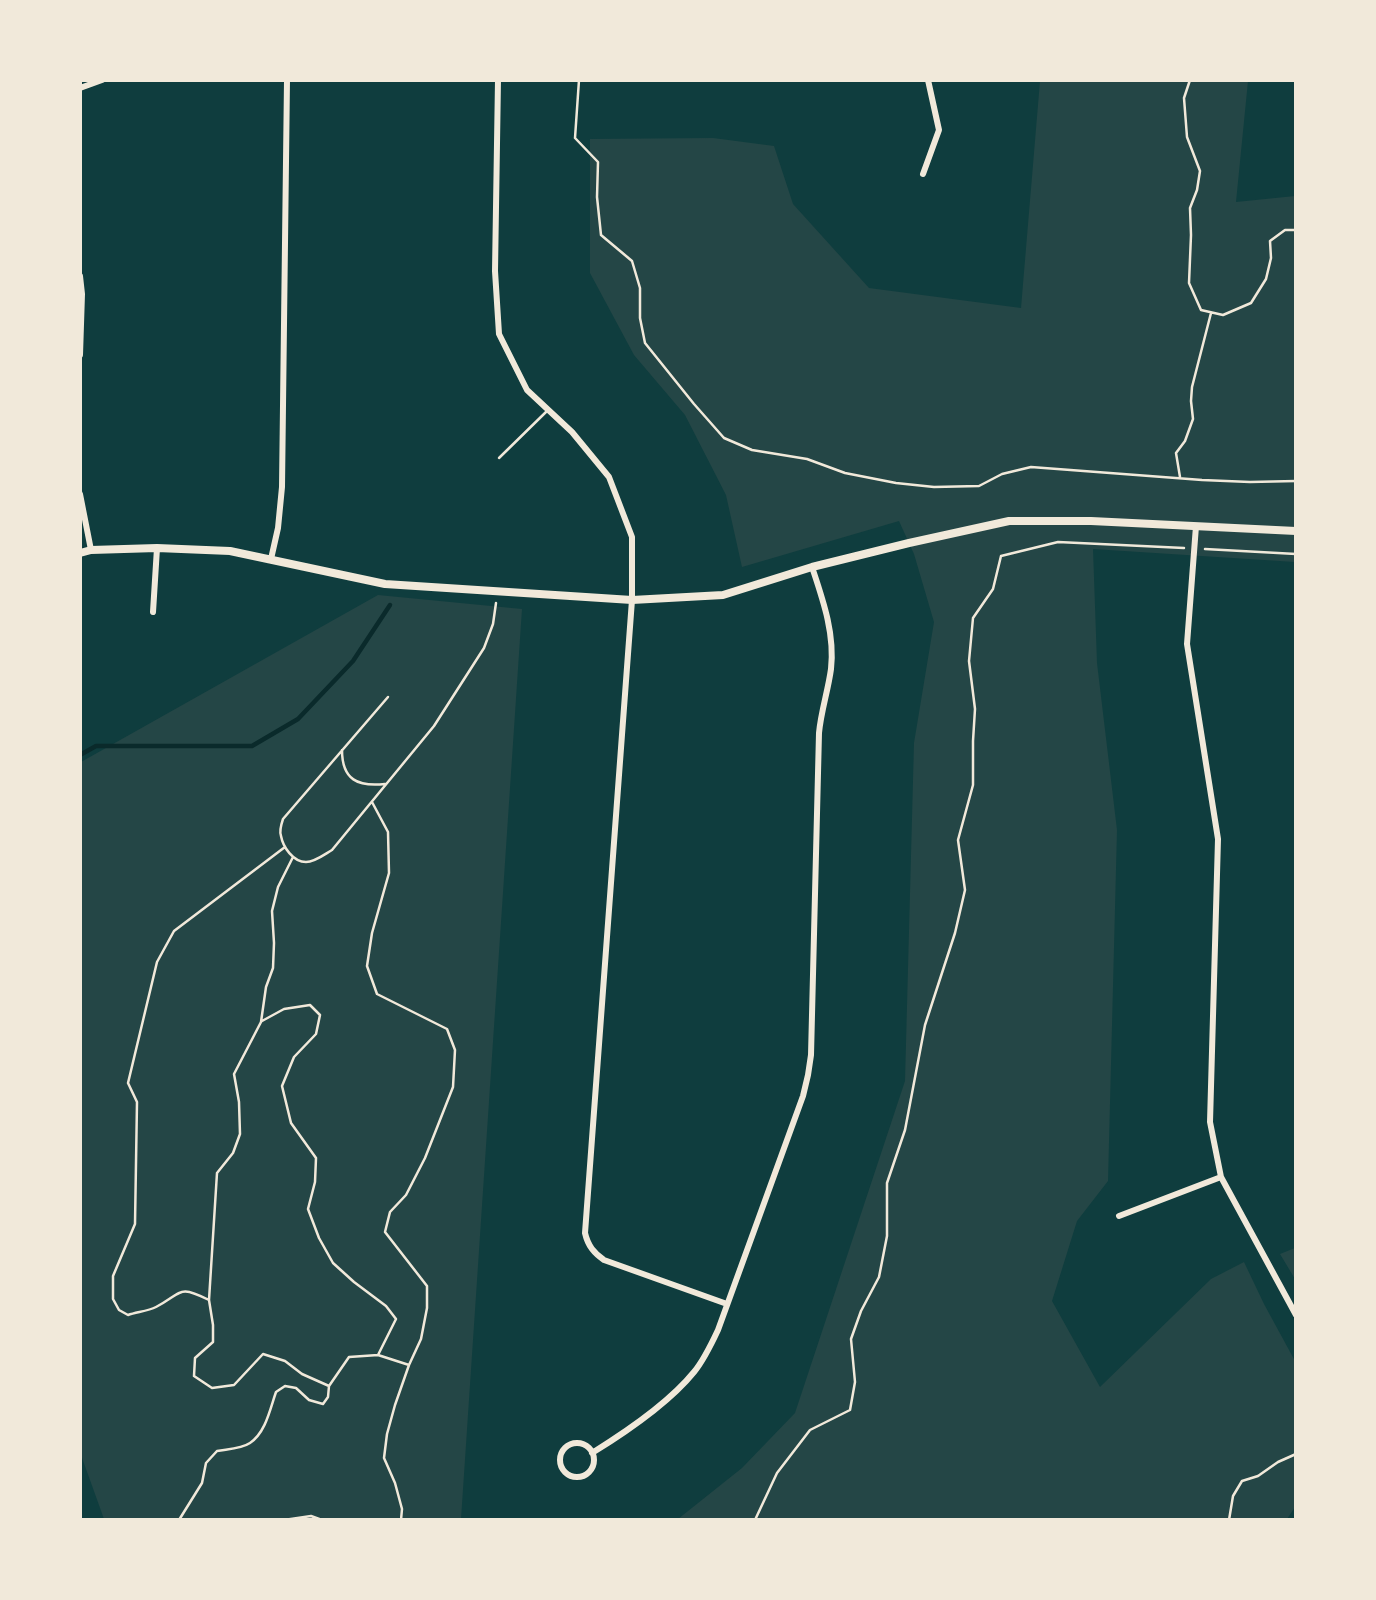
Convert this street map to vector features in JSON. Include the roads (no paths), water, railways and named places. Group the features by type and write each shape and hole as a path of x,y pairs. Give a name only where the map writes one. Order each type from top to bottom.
{"street":[{"path":"80,88 102,80"},
{"path":"271,559 278,528 282,486 288,80"},
{"path":"498,80 495,271 499,334 527,390 572,432 609,477 632,537 632,600 586,1240 592,1251 604,1260 727,1304"},
{"path":"923,174 939,130 928,80"},
{"path":"80,276 80,355"},
{"path":"80,494 91,550"},
{"path":"80,554 91,550 157,548 230,551 385,584 632,600 723,595 812,568 1009,521 1091,521 1296,531"},
{"path":"1196,526 1187,644 1218,839 1210,1122 1221,1177 1296,1315"},
{"path":"153,612 157,548"},
{"path":"592,1453 617,1437 685,1383 712,1345 803,1096 810,1065 818,745 832,653 827,614 812,568"},
{"path":"1119,1216 1221,1177"},
{"path":"582,1444 592,1453 593,1466 584,1476 572,1477 561,1468 561,1455 569,1445 582,1444"}],"lane":[{"path":"499,458 548,410"}],"waterway":[{"path":"80,755 96,746 252,746 298,719 353,661 390,605"}]}
